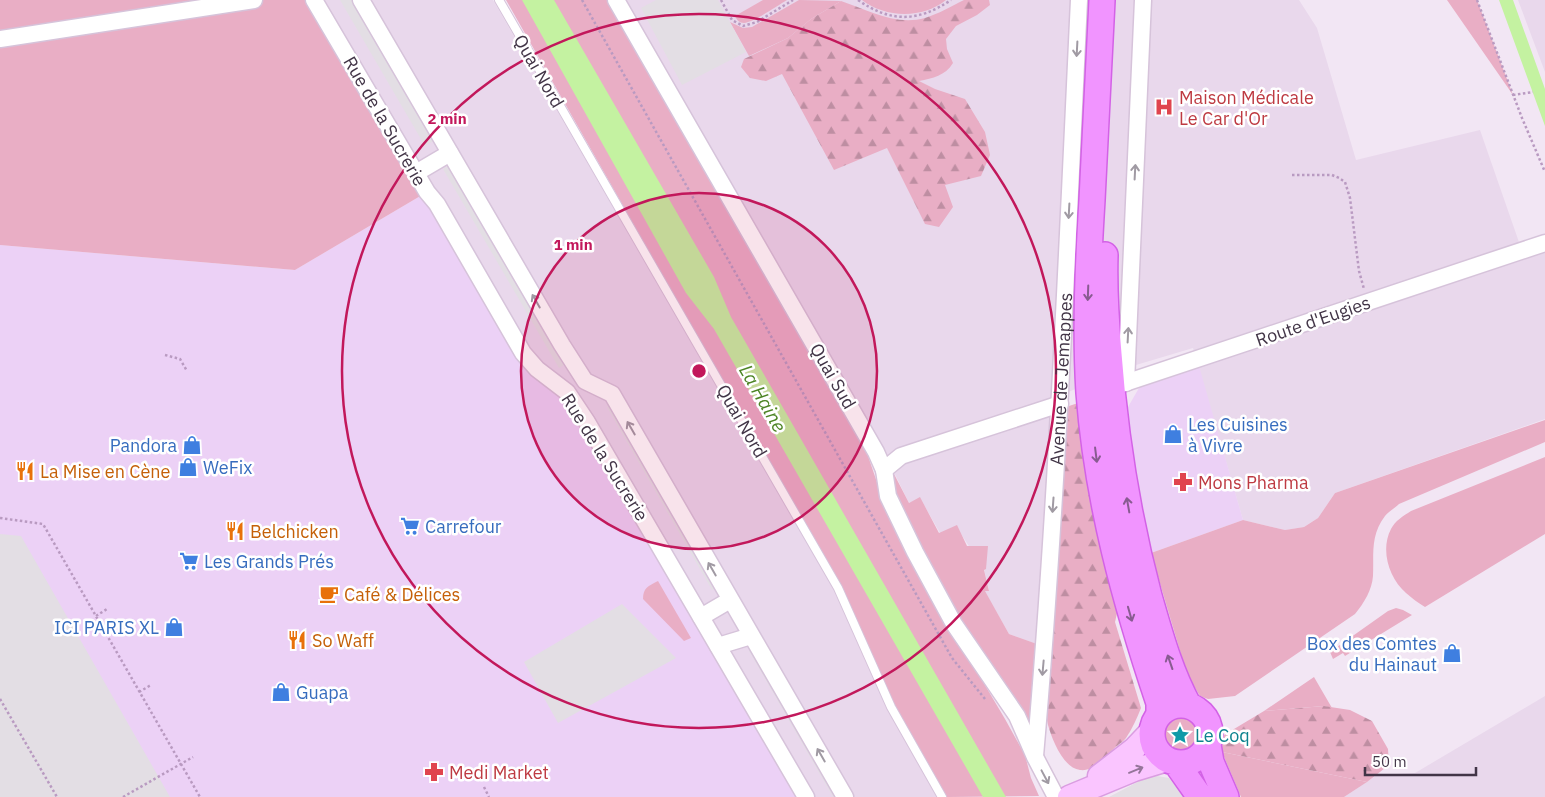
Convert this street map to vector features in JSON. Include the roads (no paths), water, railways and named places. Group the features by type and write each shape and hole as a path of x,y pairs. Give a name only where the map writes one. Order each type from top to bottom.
{"main road":[{"name":"Avenue de Jemappes","path":"1102,0 1087,298 1102,390 1114,420 1126,498 1139,559 1171,666 1190,706"},
{"name":"Avenue de Jemappes","path":"1118,0 1104,267 1099,478 1110,536 1132,619 1159,703 1155,722"},
{"path":"1200,797 1172,762 1160,755 1155,748 1152,738 1155,722 1172,706 1190,706 1199,711 1205,718 1210,731 1208,745 1211,762 1226,797"},
{"path":"1172,762 1194,760 1208,745"}],"street":[{"path":"0,39 254,0"},
{"name":"Rue de la Sucrerie","path":"314,0 427,192 437,204 523,353 537,369 568,392 587,422 806,797"},
{"path":"361,0 580,374 585,380 612,394 845,797"},
{"name":"Avenue de Jemappes","path":"1035,757 1045,647 1060,404 1079,0"},
{"name":"Avenue de Jemappes","path":"1102,390 1143,0"},
{"name":"Quai Sud","path":"621,2 876,452 884,470 888,496 915,552 954,624 1016,716 1035,757 1066,796"},
{"path":"416,173 450,153"},
{"name":"Route d'Eugies","path":"1102,390 1545,243"},
{"path":"884,470 901,456 1060,404"},
{"path":"701,617 730,600"},
{"path":"718,646 751,636"},
{"path":"1066,796 1134,749 1155,722"},
{"path":"1066,796 1154,763 1172,762"}],"lane":[{"name":"Quai Nord","path":"498,0 838,588 891,707 942,797"}],"water":[{"name":"La Haine","path":"522,0 554,0 714,277 731,317 1006,797 983,797 714,329 686,293"},
{"path":"1499,0 1513,0 1545,89 1545,126"}],"place":[{"name":"Maison Médicale Le Car d'Or","path":"1164,107"},
{"name":"Les Cuisines à Vivre","path":"1173,434"},
{"name":"Pandora","path":"192,445"},
{"name":"WeFix","path":"188,467"},
{"name":"La Mise en Cène","path":"25,471"},
{"name":"Mons Pharma","path":"1183,482"},
{"name":"Carrefour","path":"410,526"},
{"name":"Belchicken","path":"235,531"},
{"name":"Les Grands Prés","path":"189,561"},
{"name":"Café & Délices","path":"329,594"},
{"name":"ICI PARIS XL","path":"174,627"},
{"name":"So Waff","path":"297,640"},
{"name":"Box des Comtes du Hainaut","path":"1452,653"},
{"name":"Guapa","path":"281,692"},
{"name":"Le Coq","path":"1180,735"},
{"name":"Medi Market","path":"434,772"}]}
